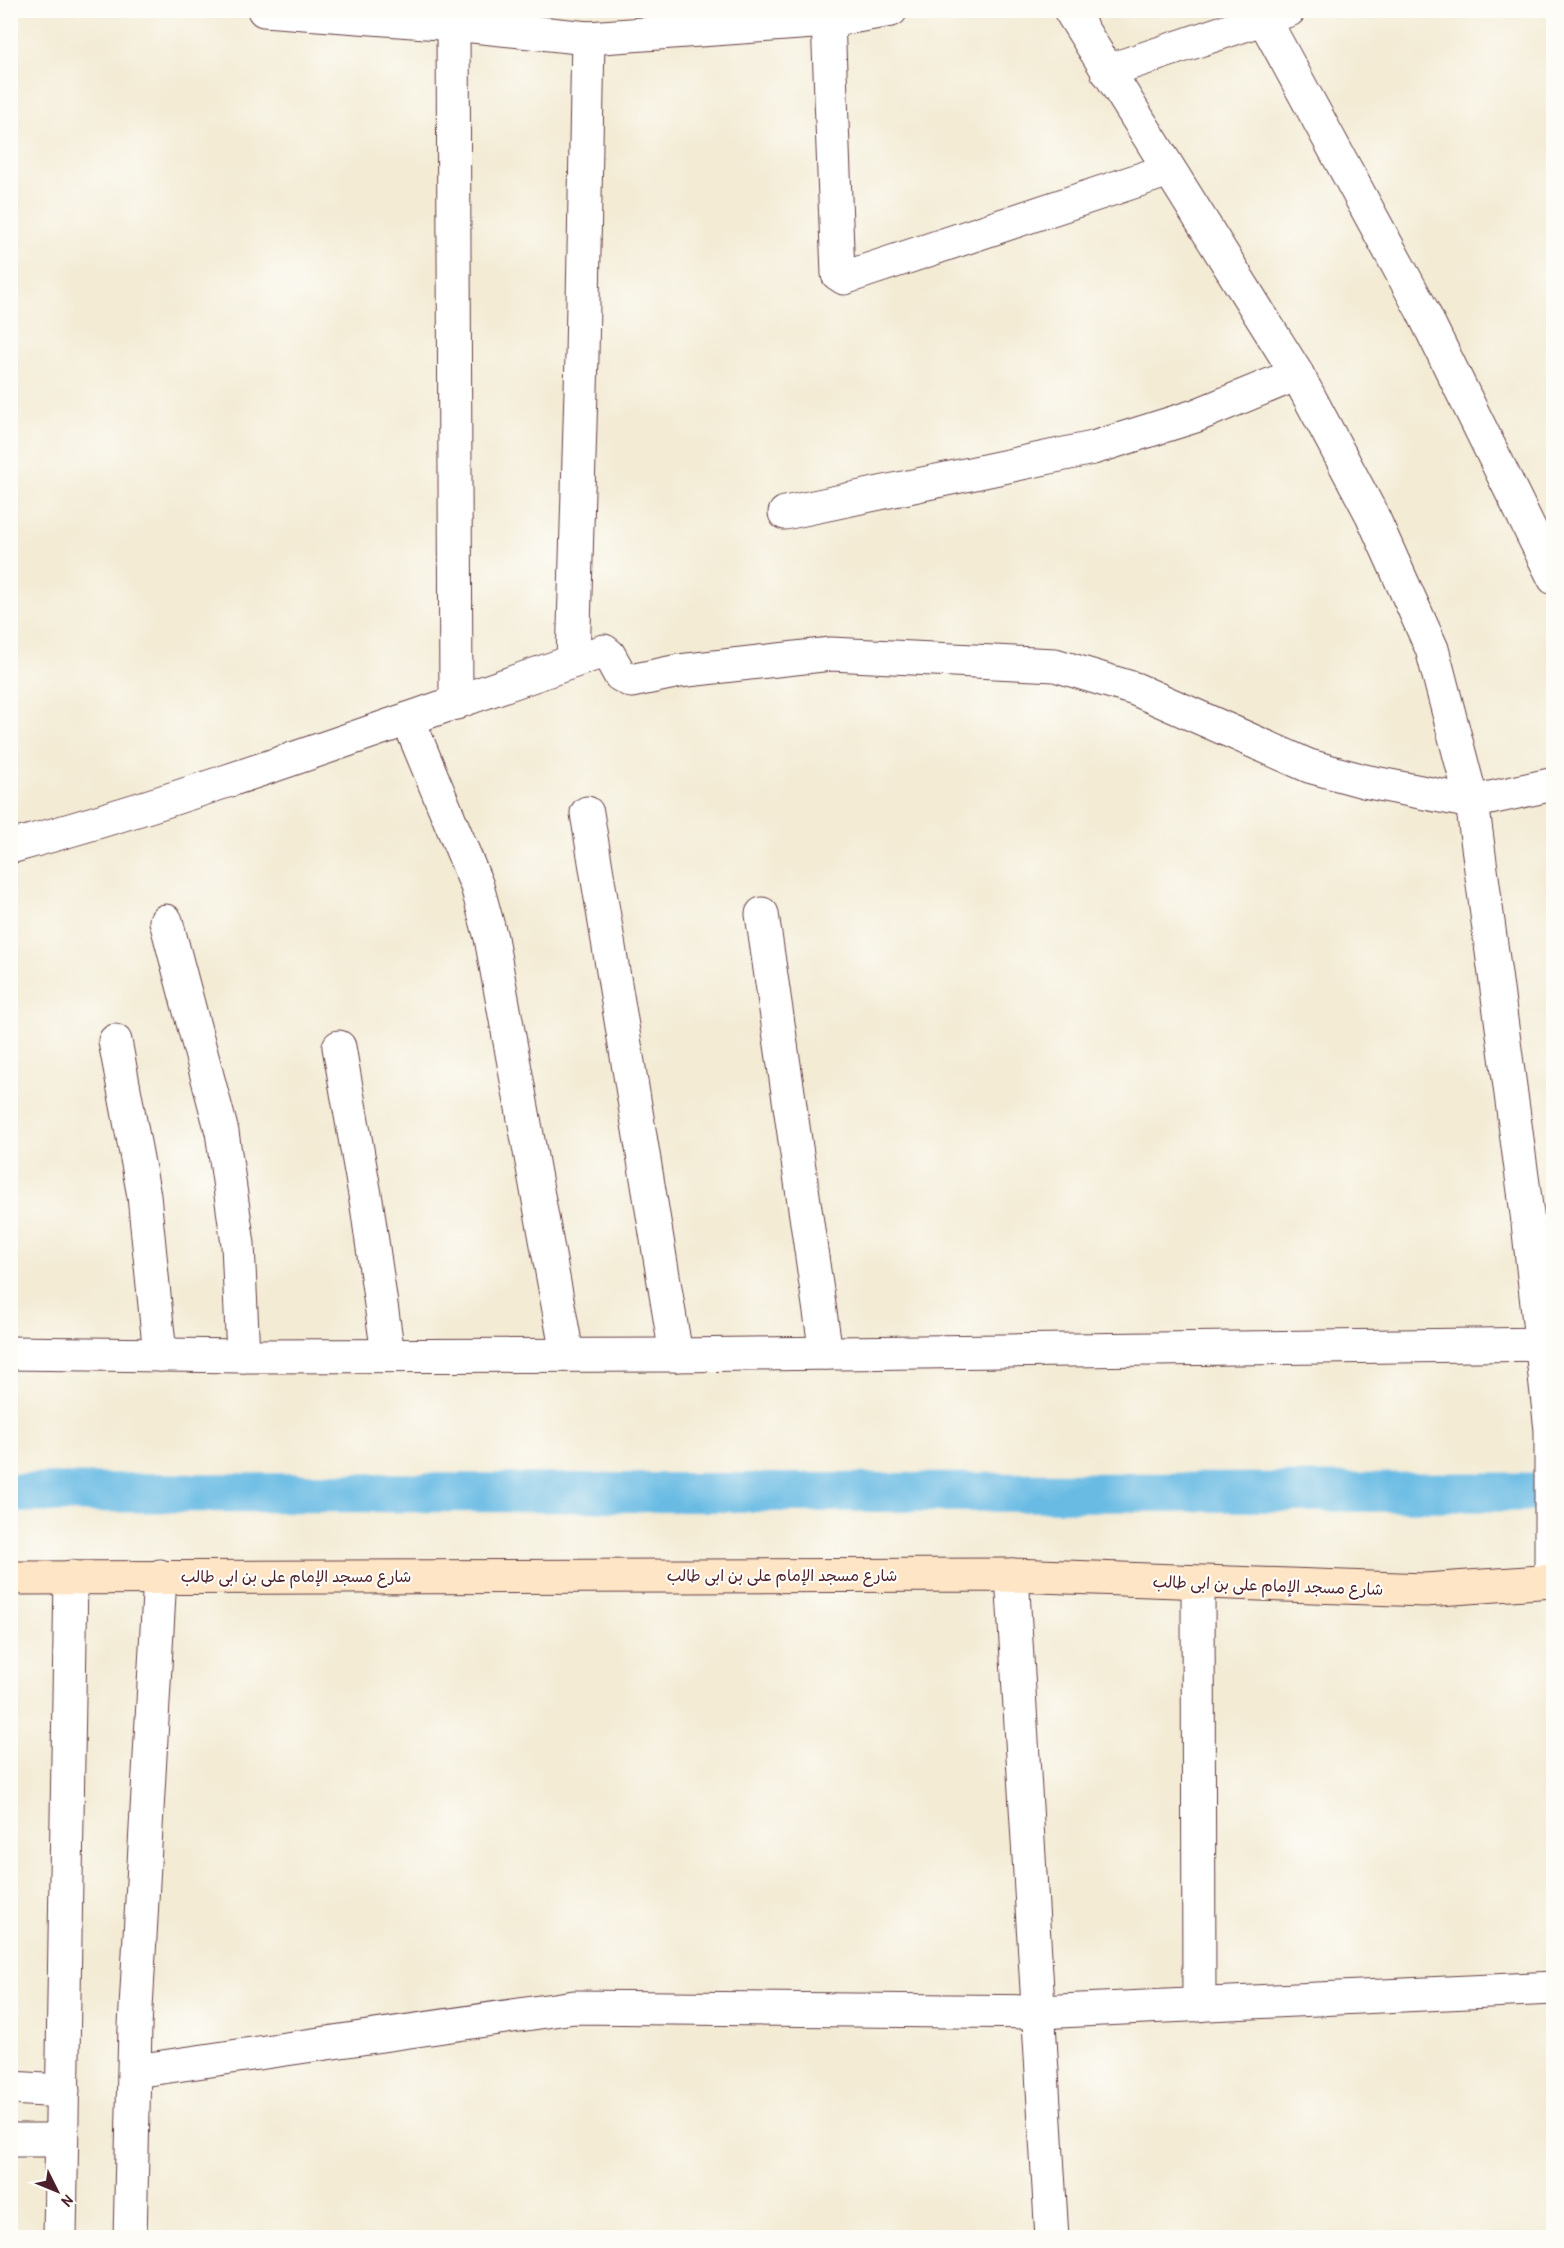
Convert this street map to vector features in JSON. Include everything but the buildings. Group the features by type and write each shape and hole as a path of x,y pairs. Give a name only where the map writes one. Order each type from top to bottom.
{"street":[{"path":"264,10 453,24 588,39 828,21 891,10"},
{"path":"1070,10 1297,374 1372,515 1432,649 1472,802 1527,1214 1547,1344 1551,1430 1552,1580"},
{"path":"1107,71 1270,13 1422,310 1554,578"},
{"path":"828,21 838,274 844,278 1169,170"},
{"path":"453,24 456,703"},
{"path":"573,661 583,344 588,39"},
{"path":"785,513 1093,448 1196,416 1297,374"},
{"path":"10,847 109,820 604,651 609,655 620,675 632,681 679,671 831,654 1055,665 1135,689 1309,766 1364,781 1472,802 1553,785"},
{"path":"408,719 477,886 491,938 567,1354"},
{"path":"587,813 676,1355"},
{"path":"762,914 826,1353"},
{"path":"166,921 222,1132 238,1244 243,1356"},
{"path":"115,1041 144,1196 160,1355"},
{"path":"339,1047 367,1206 388,1354"},
{"path":"10,1353 243,1356 676,1355 1547,1344"},
{"path":"1012,1575 1052,2238"},
{"name":"شارع مسجد الإمام على بن ابى طالب","path":"10,1578 1012,1575 1425,1590 1552,1580"},
{"path":"130,2238 135,2071 160,1576"},
{"path":"60,2238 70,1577"},
{"path":"1198,1583 1199,2005"},
{"path":"135,2071 574,2007 1038,2012 1554,1988"},
{"path":"10,2088 63,2091"},
{"path":"10,2140 60,2140"}],"waterway":[{"path":"10,1493 1554,1492"}]}
